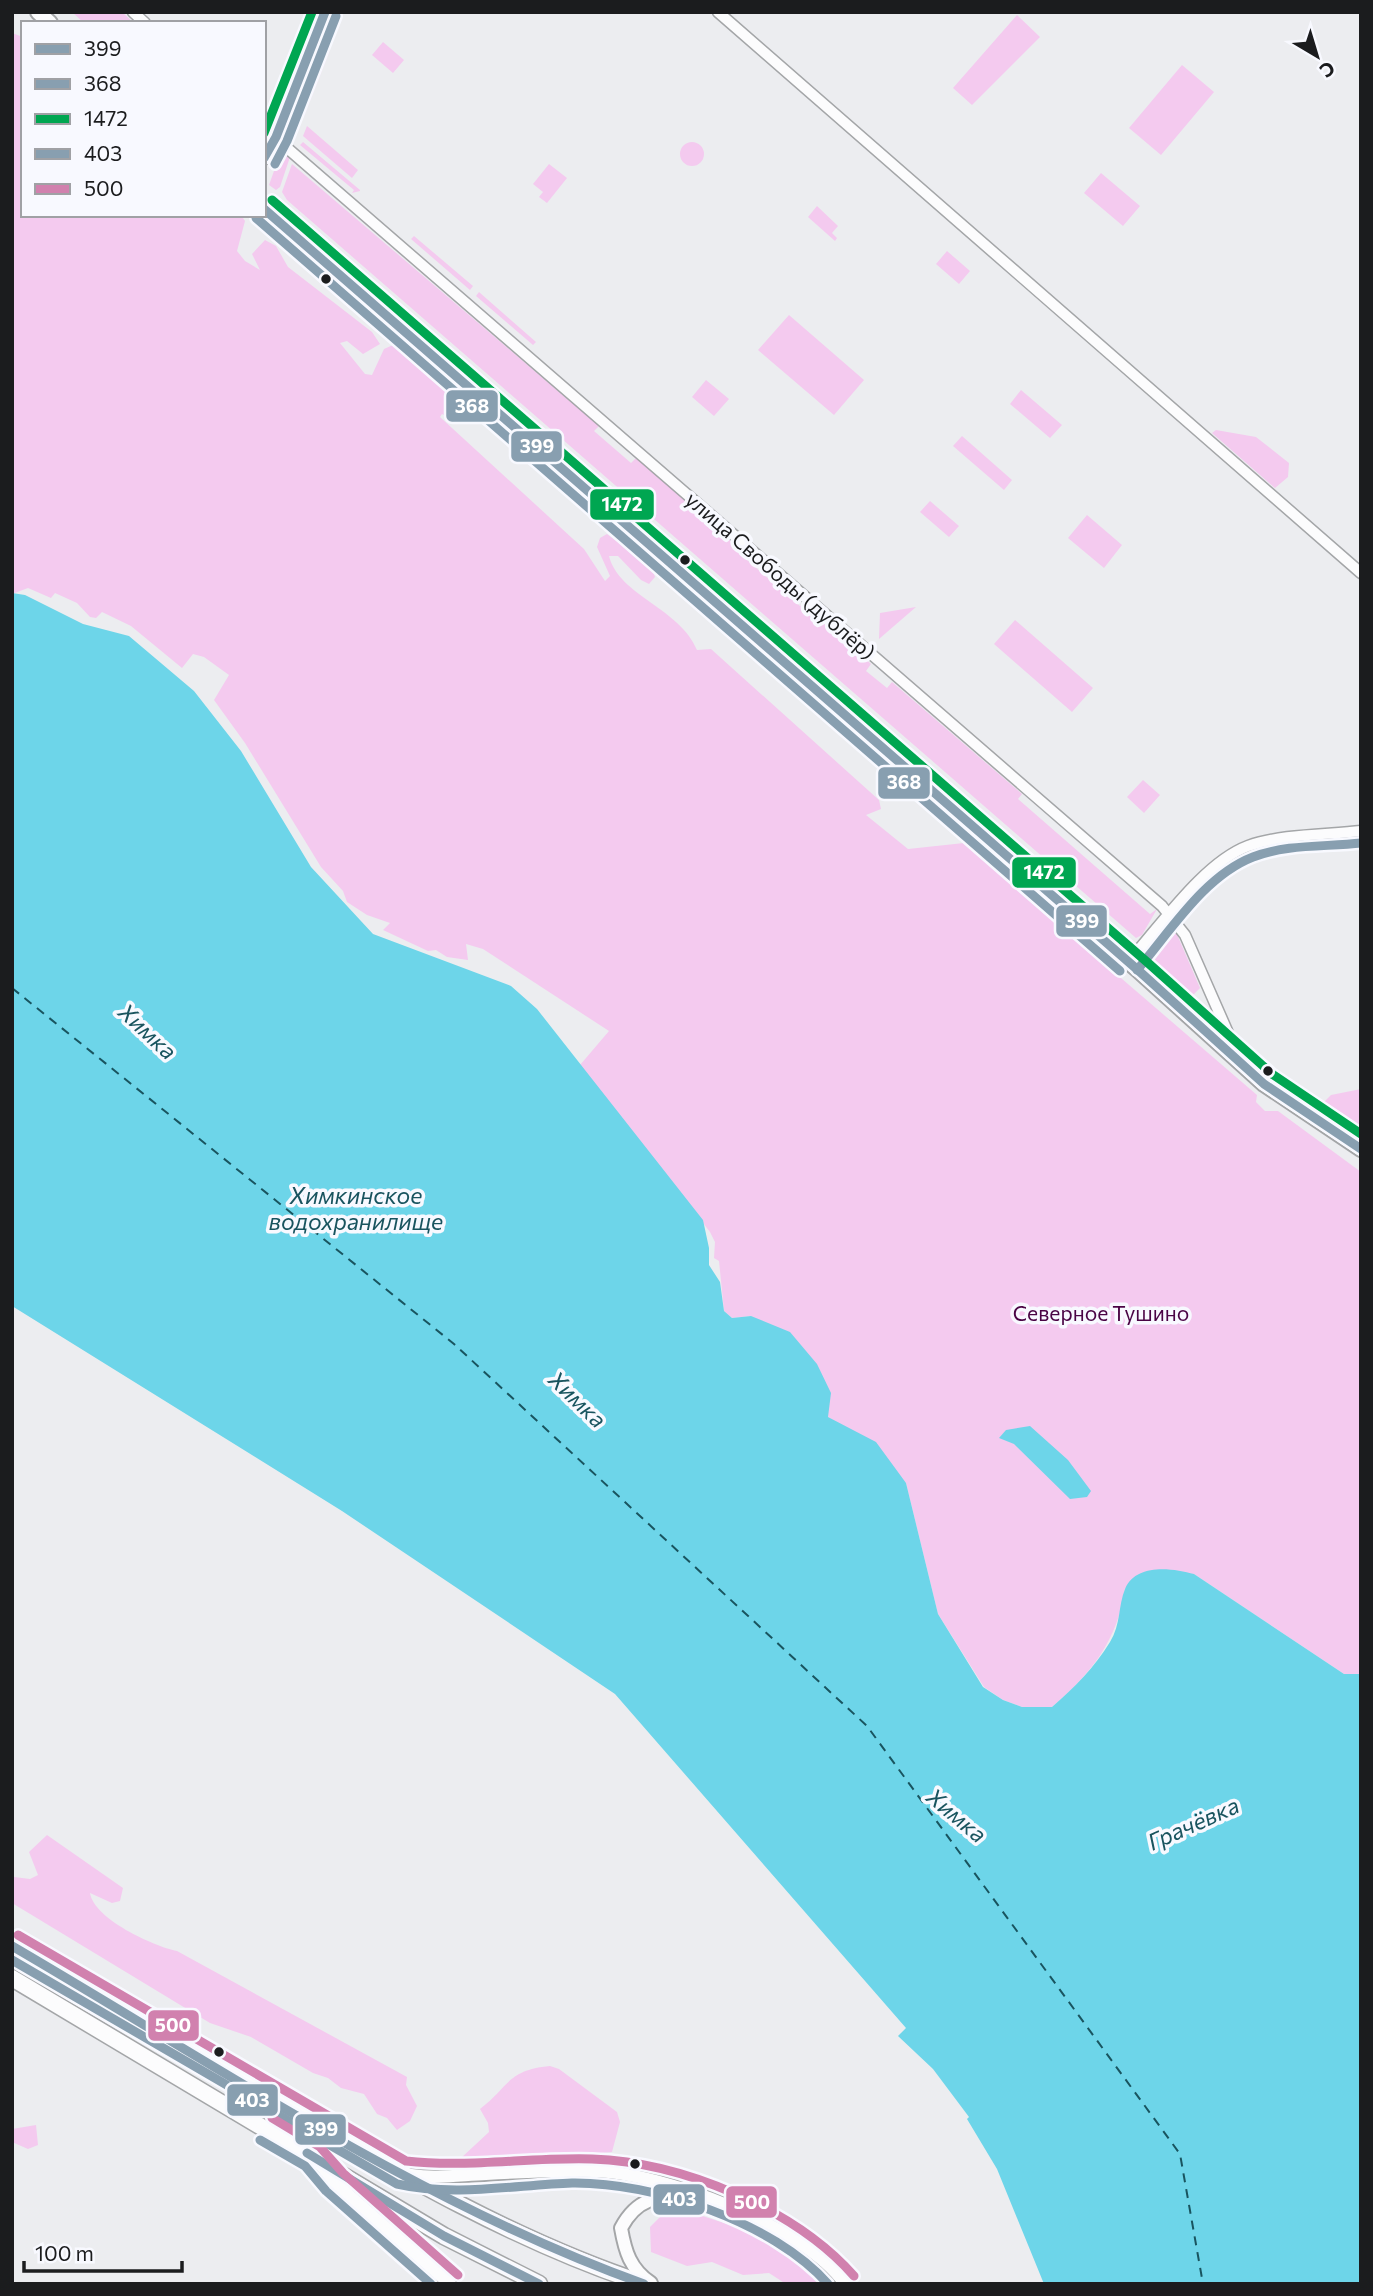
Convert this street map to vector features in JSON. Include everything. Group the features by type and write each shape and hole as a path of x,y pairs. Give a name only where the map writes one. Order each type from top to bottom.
{"main road":[{"path":"266,211 1128,962 1242,1065 1307,1116 1361,1149"},
{"path":"12,1946 402,2174 537,2242 645,2284"},
{"path":"12,1978 444,2236 539,2284"}],"street":[{"path":"266,154 276,137 325,12"},
{"path":"718,12 1361,573"},
{"name":"улица Свободы (дублёр)","path":"266,130 645,455 1169,915 1185,935 1242,1065"},
{"path":"1128,962 1202,880 1242,849 1262,843 1361,831"},
{"path":"313,2157 334,2182 450,2284"},
{"path":"402,2174 447,2178 518,2173 628,2173 751,2214 772,2225 819,2258 845,2284"},
{"path":"652,2284 634,2268 625,2253 621,2228 636,2206 648,2199 699,2197"}],"green space":[{"path":"72,12 122,12 132,21 82,21"},
{"path":"310,12 319,12 302,54 294,51"},
{"path":"1017,15 1040,37 972,105 953,88"},
{"name":"Северное Тушино","path":"12,33 21,36 21,217 242,217 245,221 237,251 245,261 260,270 252,254 265,240 276,246 288,267 372,332 380,344 363,354 347,341 340,343 365,374 372,375 384,349 393,345 450,392 462,408 452,419 442,414 440,417 584,549 605,581 610,576 597,547 600,538 607,534 652,567 655,577 649,584 641,580 618,556 609,556 615,570 625,582 677,623 697,650 711,649 879,800 881,809 866,815 908,849 964,843 1257,1095 1256,1102 1265,1111 1278,1111 1361,1172 1361,1674 1344,1674 1194,1574 1125,1588 1116,1624 1100,1655 1079,1682 1052,1707 1022,1707 1003,1700 984,1687 938,1614 906,1483 847,1429 828,1417 751,1316 732,1318 724,1311 719,1261 714,1258 715,1242 710,1232 580,1065 609,1031 483,949 466,944 468,960 447,957 436,950 428,951 383,930 390,923 367,915 347,902 343,891 321,867 245,743 214,700 229,675 204,657 193,654 182,668 131,626 102,612 96,618 90,617 77,603 55,593 51,598 28,588 12,594"},
{"path":"383,42 404,60 393,73 372,55"},
{"path":"326,48 330,50 304,116 295,113 319,51"},
{"path":"290,61 298,64 281,106 273,103"},
{"path":"1182,65 1214,92 1161,155 1129,128"},
{"path":"307,126 358,170 352,178 303,136"},
{"path":"303,142 360,191 352,193 354,190 300,145"},
{"path":"692,142 703,149 704,154 697,165 692,166 681,159 680,154 687,143"},
{"path":"284,154 290,157 280,187 276,190 269,185 279,157"},
{"path":"292,164 599,426 594,431 631,463 636,458 734,542 731,546 800,606 804,603 871,664 866,671 887,688 892,682 1022,794 1018,799 1150,914 1157,909 1142,935 1136,938 287,200 282,192"},
{"path":"549,164 567,178 547,203 539,197 543,192 533,184"},
{"path":"1101,173 1140,206 1123,226 1084,193"},
{"path":"817,206 838,226 832,233 837,238 835,241 808,217"},
{"path":"414,236 473,286 470,290 411,239"},
{"path":"947,251 970,271 959,284 936,264"},
{"path":"479,292 536,342 533,345 476,296"},
{"path":"789,315 864,380 834,415 758,350"},
{"path":"706,380 729,399 714,416 692,397"},
{"path":"1021,390 1062,425 1050,438 1010,404"},
{"path":"1216,430 1256,437 1289,463 1288,477 1275,488 1212,433"},
{"path":"962,436 1012,480 1004,490 953,446"},
{"path":"930,501 959,526 949,537 920,512"},
{"path":"1087,515 1122,545 1104,568 1068,538"},
{"path":"916,607 879,639 880,613"},
{"path":"1015,620 1093,688 1072,712 994,644"},
{"path":"1143,780 1160,795 1144,813 1127,797"},
{"path":"1176,932 1200,988 1193,995 1156,965 1153,957"},
{"path":"1361,1089 1361,1129 1323,1103 1331,1095"},
{"path":"47,1835 123,1888 120,1901 112,1903 90,1893 102,1912 126,1930 177,1951 407,2077 406,2085 417,2106 410,2121 397,2130 387,2118 377,2114 364,2094 341,2088 328,2078 313,2073 251,2037 210,2023 12,1903 14,1877 30,1879 38,1875 29,1852"},
{"path":"550,2066 559,2069 617,2112 620,2122 612,2152 497,2162 461,2158 489,2132 488,2123 480,2109 525,2071"},
{"path":"36,2125 38,2145 28,2149 12,2142 12,2129"},
{"path":"669,2208 678,2208 770,2238 823,2284 786,2284 769,2273 743,2275 712,2262 687,2266 651,2252 650,2227"}],"water":[{"name":"Химкинское водохранилище","path":"12,593 25,595 83,624 129,636 194,691 241,751 311,867 373,934 511,986 537,1009 703,1220 709,1248 709,1265 720,1282 724,1311 732,1318 751,1316 790,1332 817,1364 831,1393 828,1417 876,1442 906,1483 938,1614 983,1687 1003,1700 1022,1707 1052,1707 1084,1677 1110,1642 1116,1629 1123,1595 1130,1581 1146,1571 1165,1569 1194,1574 1344,1674 1361,1674 1361,2284 1044,2284 997,2169 967,2119 969,2117 933,2069 898,2036 906,2028 615,1694 342,1511 12,1306"},
{"path":"1030,1426 1068,1460 1091,1491 1087,1497 1070,1499 1014,1444 999,1438 1006,1430"}],"ferry route":[{"path":"12,988 454,1344 867,1726 1180,2154 1203,2284"}],"transit line":[{"name":"1472","path":"266,128 312,12"},
{"name":"399","path":"266,154 276,137 325,12"},
{"name":"368","path":"275,164 287,141 336,16"},
{"name":"1472","path":"272,200 1272,1074 1361,1134"},
{"name":"399","path":"266,211 1139,971 1264,1084 1361,1149"},
{"name":"368","path":"256,218 1120,971"},
{"name":"368","path":"1137,970 1203,891 1235,866 1253,857 1279,850 1361,843"},
{"name":"500","path":"18,1935 406,2161 476,2163 592,2159 663,2169 699,2180 769,2210 801,2230 854,2276"},
{"name":"399","path":"12,1946 321,2130 400,2173 561,2251 644,2284"},
{"name":"403","path":"12,1960 397,2184 462,2190 572,2183 639,2190 675,2198 710,2210 776,2242 805,2262 828,2284"},
{"name":"500","path":"272,2118 320,2147 343,2173 458,2275"},
{"name":"403","path":"260,2140 305,2166 326,2191 431,2284"},
{"name":"399","path":"307,2153 444,2236 539,2284"}],"water label":[{"name":"Химка","path":"148,1031"},
{"name":"Химка","path":"578,1399"},
{"name":"Химка","path":"957,1815"},
{"name":"Грачёвка","path":"1193,1823"}]}
